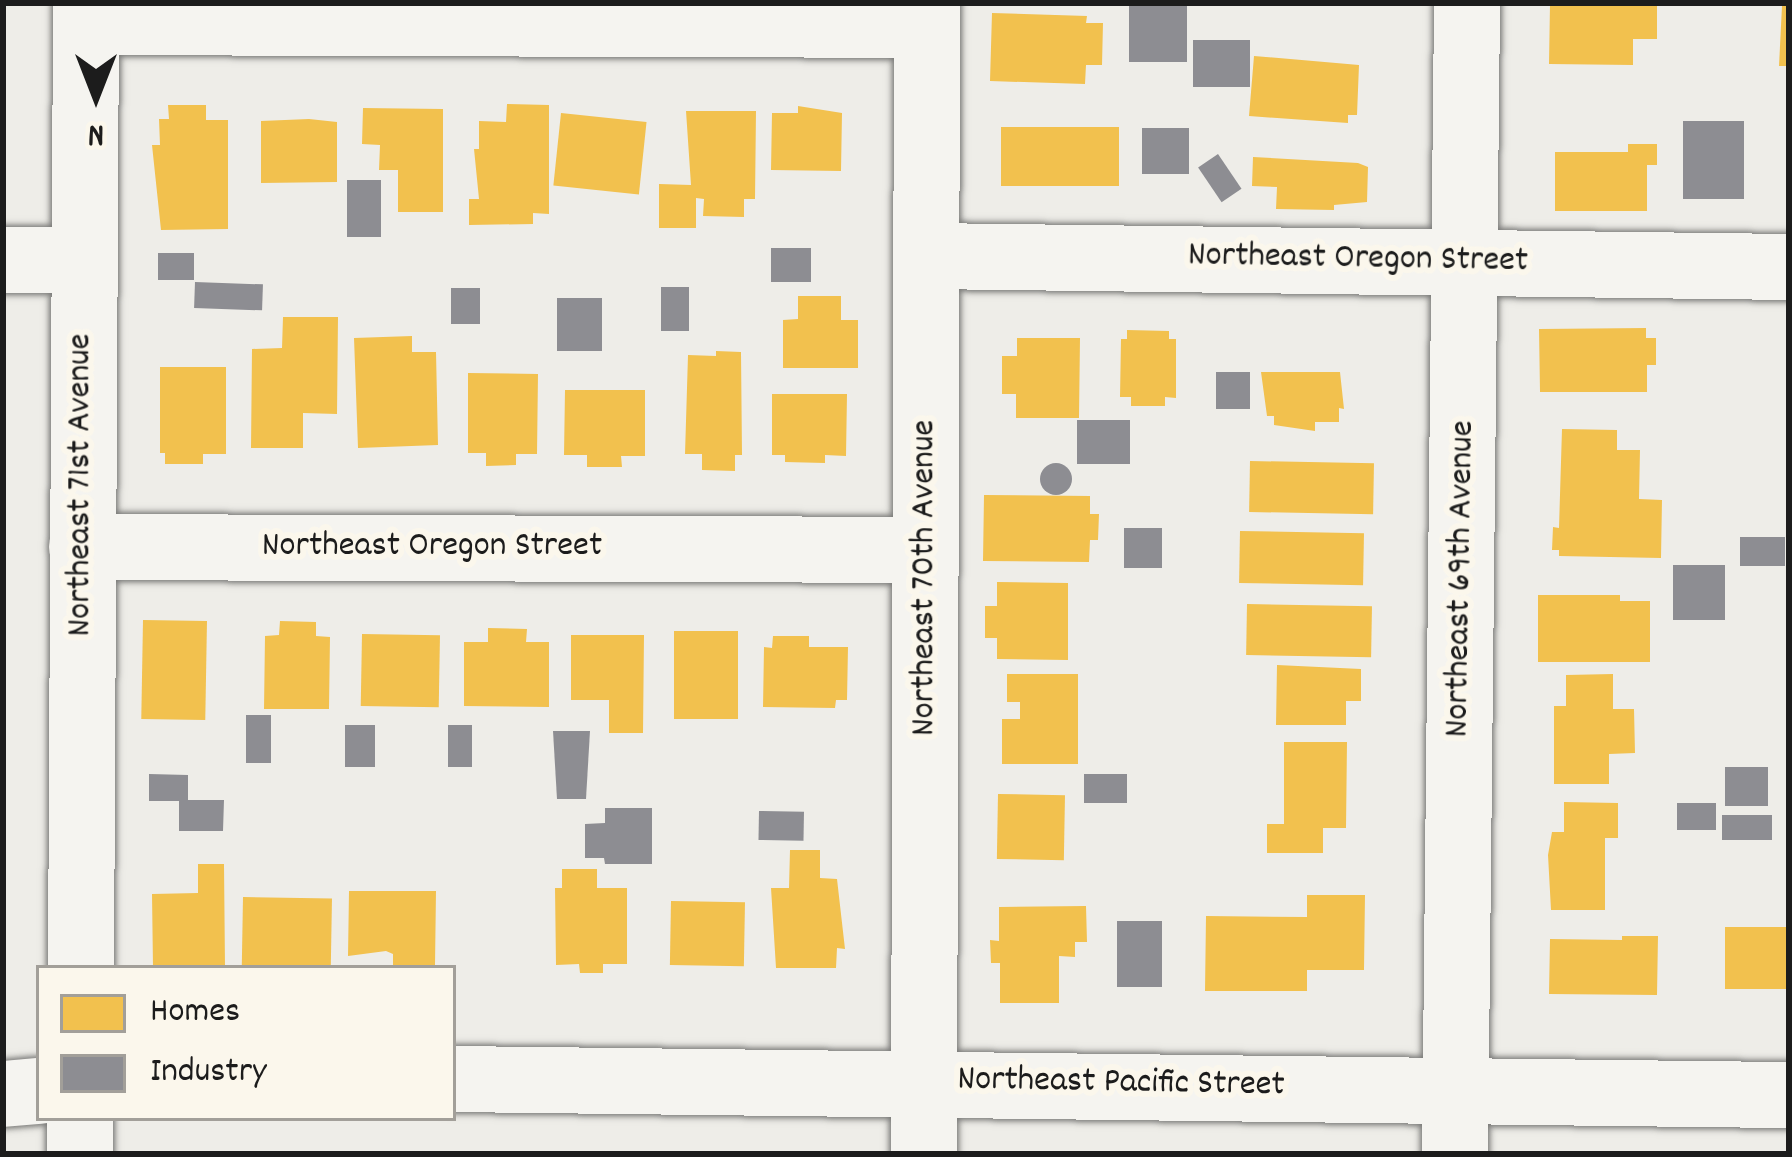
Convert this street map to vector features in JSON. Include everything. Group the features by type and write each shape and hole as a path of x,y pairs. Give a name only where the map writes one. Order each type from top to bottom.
{"street":[{"name":"Northeast 69th Avenue","path":"1455,1154 1467,3"},
{"path":"86,12 928,14"},
{"name":"Northeast 71st Avenue","path":"81,965 86,12"},
{"name":"Northeast 70th Avenue","path":"924,1154 928,14"},
{"name":"Northeast Oregon Street","path":"927,256 1789,267"},
{"path":"3,260 83,260"},
{"name":"Northeast Oregon Street","path":"82,547 926,550"},
{"name":"Northeast Pacific Street","path":"456,1079 925,1081 1789,1095"},
{"path":"3,1094 36,1091"},
{"path":"80,1121 80,1154"}],"building: Homes":[{"path":"1550,4 1657,4 1657,39 1633,39 1633,65 1549,64"},
{"path":"1782,6 1789,6 1789,66 1779,66"},
{"path":"992,13 1087,16 1086,23 1103,23 1102,65 1086,65 1085,84 990,81"},
{"path":"1254,56 1359,65 1357,115 1348,115 1348,123 1249,116"},
{"path":"507,104 549,105 549,214 533,213 533,224 469,225 469,199 479,199 474,149 479,149 479,121 506,122"},
{"path":"168,105 206,105 206,120 228,120 228,229 161,230 152,145 160,145 159,119 169,119"},
{"path":"798,106 842,113 841,171 771,170 772,113 798,113"},
{"path":"363,108 443,109 443,212 398,212 398,170 379,170 380,145 362,144"},
{"path":"686,111 756,111 755,199 744,199 744,217 703,216 704,199 696,198 696,228 659,228 659,184 691,185"},
{"path":"561,113 647,122 639,195 553,186"},
{"path":"261,121 337,122 337,182 261,183"},
{"path":"1001,127 1119,127 1119,186 1001,186"},
{"path":"1628,144 1657,144 1657,165 1647,165 1647,211 1555,211 1555,152 1628,152"},
{"path":"1253,157 1358,163 1368,167 1367,202 1334,205 1334,210 1276,209 1277,187 1252,186"},
{"path":"798,296 841,296 841,320 858,320 858,368 783,368 783,320 798,319"},
{"path":"283,317 338,317 337,414 303,413 303,448 251,448 252,349 282,348"},
{"path":"1646,328 1646,338 1656,338 1656,365 1647,365 1647,392 1540,392 1539,329"},
{"path":"1127,330 1169,331 1169,339 1176,339 1176,398 1165,397 1165,406 1131,406 1131,397 1120,397 1121,339 1127,339"},
{"path":"412,336 412,352 436,352 438,445 358,448 354,338"},
{"path":"1017,338 1080,338 1079,418 1016,418 1016,394 1002,394 1002,356 1017,356"},
{"path":"716,351 741,352 742,455 735,455 735,471 702,470 702,454 685,454 688,355 716,356"},
{"path":"160,367 226,367 226,454 203,454 203,464 165,464 165,453 160,453"},
{"path":"1261,372 1340,372 1344,409 1339,408 1339,422 1315,422 1315,431 1274,425 1274,416 1267,416"},
{"path":"468,373 538,374 537,454 516,454 516,465 486,466 486,453 468,453"},
{"path":"565,390 645,390 645,456 621,456 622,467 587,467 587,455 564,455"},
{"path":"772,394 847,394 846,456 825,455 825,463 785,462 785,455 772,455"},
{"path":"1562,429 1617,430 1617,450 1640,450 1639,499 1662,500 1661,558 1559,556 1559,550 1552,550 1553,527 1559,528"},
{"path":"1250,461 1374,463 1373,514 1249,512"},
{"path":"984,495 1090,496 1090,514 1099,514 1098,540 1090,540 1089,562 983,561"},
{"path":"1240,531 1364,533 1363,585 1239,583"},
{"path":"997,582 1068,583 1068,660 997,659 997,638 985,638 985,606 997,606"},
{"path":"1538,595 1620,595 1620,601 1650,601 1650,662 1538,662"},
{"path":"1247,604 1372,606 1371,657 1246,655"},
{"path":"143,620 207,621 205,720 141,719"},
{"path":"280,621 316,622 316,636 330,637 329,709 264,709 265,636 279,635"},
{"path":"488,628 527,629 526,642 549,642 549,707 464,706 464,642 488,642"},
{"path":"674,631 738,631 738,719 674,719"},
{"path":"362,634 440,635 439,707 361,706"},
{"path":"571,635 644,635 643,733 609,733 609,700 571,700"},
{"path":"773,636 809,636 809,647 848,647 847,700 836,700 835,708 763,707 764,647 772,648"},
{"path":"1277,665 1361,669 1361,701 1346,701 1346,725 1276,725"},
{"path":"1007,674 1078,674 1078,764 1002,764 1002,719 1020,719 1020,702 1007,702"},
{"path":"1613,674 1613,709 1634,709 1635,753 1609,754 1609,784 1554,784 1554,706 1566,706 1566,675"},
{"path":"1284,742 1347,742 1346,828 1323,828 1323,853 1267,853 1267,824 1284,824"},
{"path":"998,794 1065,795 1064,860 997,859"},
{"path":"1564,802 1618,803 1618,838 1605,838 1605,910 1551,910 1548,855 1552,832 1564,832"},
{"path":"790,850 820,850 820,878 837,879 845,949 837,948 836,968 776,968 771,888 789,888"},
{"path":"198,864 224,864 225,965 153,965 152,894 198,893"},
{"path":"562,869 597,869 597,888 627,888 627,964 603,964 603,973 580,973 579,964 556,965 555,888 562,888"},
{"path":"349,891 436,891 435,965 393,965 393,954 386,951 348,956"},
{"path":"1307,895 1365,895 1364,970 1307,970 1307,991 1205,991 1206,916 1307,917"},
{"path":"243,897 332,899 331,965 242,965"},
{"path":"671,901 745,902 744,966 670,965"},
{"path":"1086,906 1087,942 1075,942 1075,957 1059,956 1059,1003 1000,1003 1000,963 991,963 990,940 999,941 999,907"},
{"path":"1725,927 1789,927 1789,989 1725,989"},
{"path":"1622,936 1658,936 1657,995 1549,994 1550,939 1622,940"}],"building: Industry":[{"path":"1129,6 1187,6 1187,62 1129,62"},
{"path":"1193,40 1250,40 1250,87 1193,87"},
{"path":"1683,121 1744,121 1744,199 1683,199"},
{"path":"1142,128 1189,128 1189,174 1142,174"},
{"path":"1218,154 1241,189 1222,202 1198,167"},
{"path":"347,180 381,180 381,237 347,237"},
{"path":"771,248 811,248 811,282 771,282"},
{"path":"158,253 194,253 194,280 158,280"},
{"path":"195,282 263,284 262,310 194,308"},
{"path":"661,287 689,287 689,331 661,331"},
{"path":"451,288 480,288 480,324 451,324"},
{"path":"557,298 602,298 602,351 557,351"},
{"path":"1216,372 1250,372 1250,409 1216,409"},
{"path":"1077,420 1130,420 1130,464 1077,464"},
{"path":"1056,463 1067,468 1072,479 1067,490 1056,495 1045,490 1040,479 1045,468"},
{"path":"1124,528 1162,528 1162,568 1124,568"},
{"path":"1740,537 1785,537 1785,566 1740,566"},
{"path":"1673,565 1725,565 1725,620 1673,620"},
{"path":"246,715 271,715 271,763 246,763"},
{"path":"345,725 375,725 375,767 345,767"},
{"path":"448,725 472,725 472,767 448,767"},
{"path":"553,731 590,731 586,799 557,799"},
{"path":"1725,767 1768,767 1768,806 1725,806"},
{"path":"149,774 188,775 188,800 224,800 223,831 179,831 179,801 149,801"},
{"path":"1084,774 1127,774 1127,803 1084,803"},
{"path":"1677,803 1716,803 1716,830 1677,830"},
{"path":"605,808 652,808 652,864 605,864 604,858 585,858 585,824 605,823"},
{"path":"759,811 804,812 803,841 758,840"},
{"path":"1722,815 1772,815 1772,840 1722,840"},
{"path":"1117,921 1162,921 1162,987 1117,987"}]}
